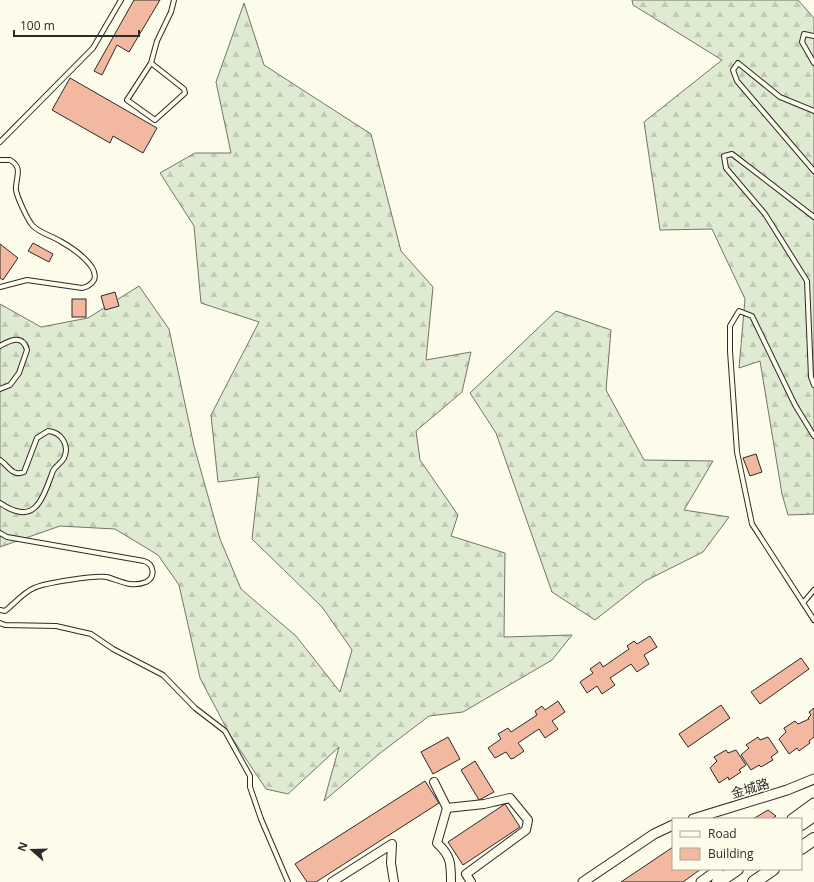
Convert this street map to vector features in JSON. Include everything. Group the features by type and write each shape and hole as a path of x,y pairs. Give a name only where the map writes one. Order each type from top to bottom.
{"main road":[{"path":"802,823 814,816"},
{"path":"802,847 814,839"},
{"path":"718,882 736,870"},
{"path":"754,882 772,870"}],"street":[{"name":"金城路","path":"697,818 787,790 814,779"},
{"path":"434,782 447,808 436,843 446,852 451,863 451,882"},
{"path":"447,808 484,804 510,798 528,820 526,830 466,874 471,882"},
{"path":"793,818 814,803"},
{"path":"583,882 654,834 672,825"},
{"path":"332,882 392,844 390,863 394,882"},
{"path":"701,882 718,870"}],"lane":[{"path":"0,142 93,48 121,0"},
{"path":"151,63 184,89 185,93 155,120 127,100 151,63 157,41 171,12 174,0"},
{"path":"814,36 804,34 802,42 814,63"},
{"path":"814,111 780,97 738,63 733,70 737,81 814,171"},
{"path":"814,217 732,154 724,156 726,168 765,214 807,281 811,377 814,385"},
{"path":"0,160 10,160 16,165 19,172 16,190 33,226 62,242 93,266 95,274 92,282 86,287 82,288 27,280 0,287"},
{"path":"814,436 795,405 752,316 739,311 730,326 730,351 737,452 752,524 814,620"},
{"path":"0,346 10,340 17,339 24,343 27,350 19,373 10,385 0,389"},
{"path":"0,460 14,472 19,474 24,472 37,438 48,431 56,433 61,437 66,447 64,459 55,466 42,500 38,506 32,510 18,513 0,504"},
{"path":"0,533 7,537 144,561 150,564 153,573 147,581 132,585 106,577 94,577 79,578 34,588 5,611 0,610"},
{"path":"803,603 814,590"},
{"path":"0,623 5,625 56,626 91,634 113,649 163,675 195,708 225,731 250,776 250,787 261,819 288,882"}],"green space":[{"path":"632,0 798,0 814,18 814,514 788,515 782,494 760,361 739,368 745,299 712,229 660,230 644,122 722,60 633,5"},
{"path":"244,3 264,65 371,134 401,251 433,287 426,360 471,352 462,392 416,431 420,460 458,515 451,536 505,553 504,637 572,635 552,660 463,712 429,716 379,754 324,801 339,747 288,794 266,789 230,735 200,678 179,585 158,555 115,529 60,526 0,547 0,304 41,327 88,318 139,286 169,329 194,446 220,539 241,589 296,636 340,692 352,650 322,607 252,539 259,477 218,482 211,415 259,322 201,303 194,226 160,173 195,153 231,153 216,82"},
{"path":"556,311 611,330 606,390 644,460 713,461 684,510 729,517 703,552 645,581 595,620 552,592 496,433 470,393"}],"building":[{"path":"134,0 160,0 129,52 117,45 102,75 94,71"},
{"path":"70,78 157,128 143,153 113,136 110,143 52,110"},
{"path":"33,243 53,254 49,262 28,251"},
{"path":"0,244 18,258 3,280 0,278"},
{"path":"115,292 119,306 105,310 101,296"},
{"path":"72,299 86,299 86,317 72,317"},
{"path":"756,454 762,472 750,476 743,458"},
{"path":"650,636 657,647 644,655 649,664 637,672 631,664 610,678 615,685 602,694 597,686 587,693 580,682 593,673 590,669 600,662 603,667 629,649 627,646 634,641 637,644"},
{"path":"801,658 809,669 760,704 751,692"},
{"path":"558,701 565,712 552,721 558,729 545,738 539,729 518,743 524,751 514,758 511,759 506,752 495,758 488,748 501,739 498,734 508,728 511,732 537,715 535,711 542,706 545,710"},
{"path":"721,705 730,718 688,747 679,734"},
{"path":"814,708 814,737 809,741 810,743 799,751 797,748 789,754 779,739 786,732 784,728 795,721 798,724 809,719 808,718 811,715 809,712"},
{"path":"448,737 460,759 433,774 421,752"},
{"path":"758,737 760,740 768,737 778,752 771,757 773,760 761,767 759,765 751,770 741,755 749,748 746,745"},
{"path":"726,750 728,753 736,750 746,765 739,770 741,772 729,780 728,777 719,783 710,768 717,761 714,757"},
{"path":"475,761 494,792 479,800 461,770"},
{"path":"425,781 439,803 316,882 307,882 295,864"},
{"path":"505,804 520,827 463,865 448,842"},
{"path":"768,810 776,816 773,818 755,818"},
{"path":"672,848 672,870 700,870 683,882 621,882"}]}
